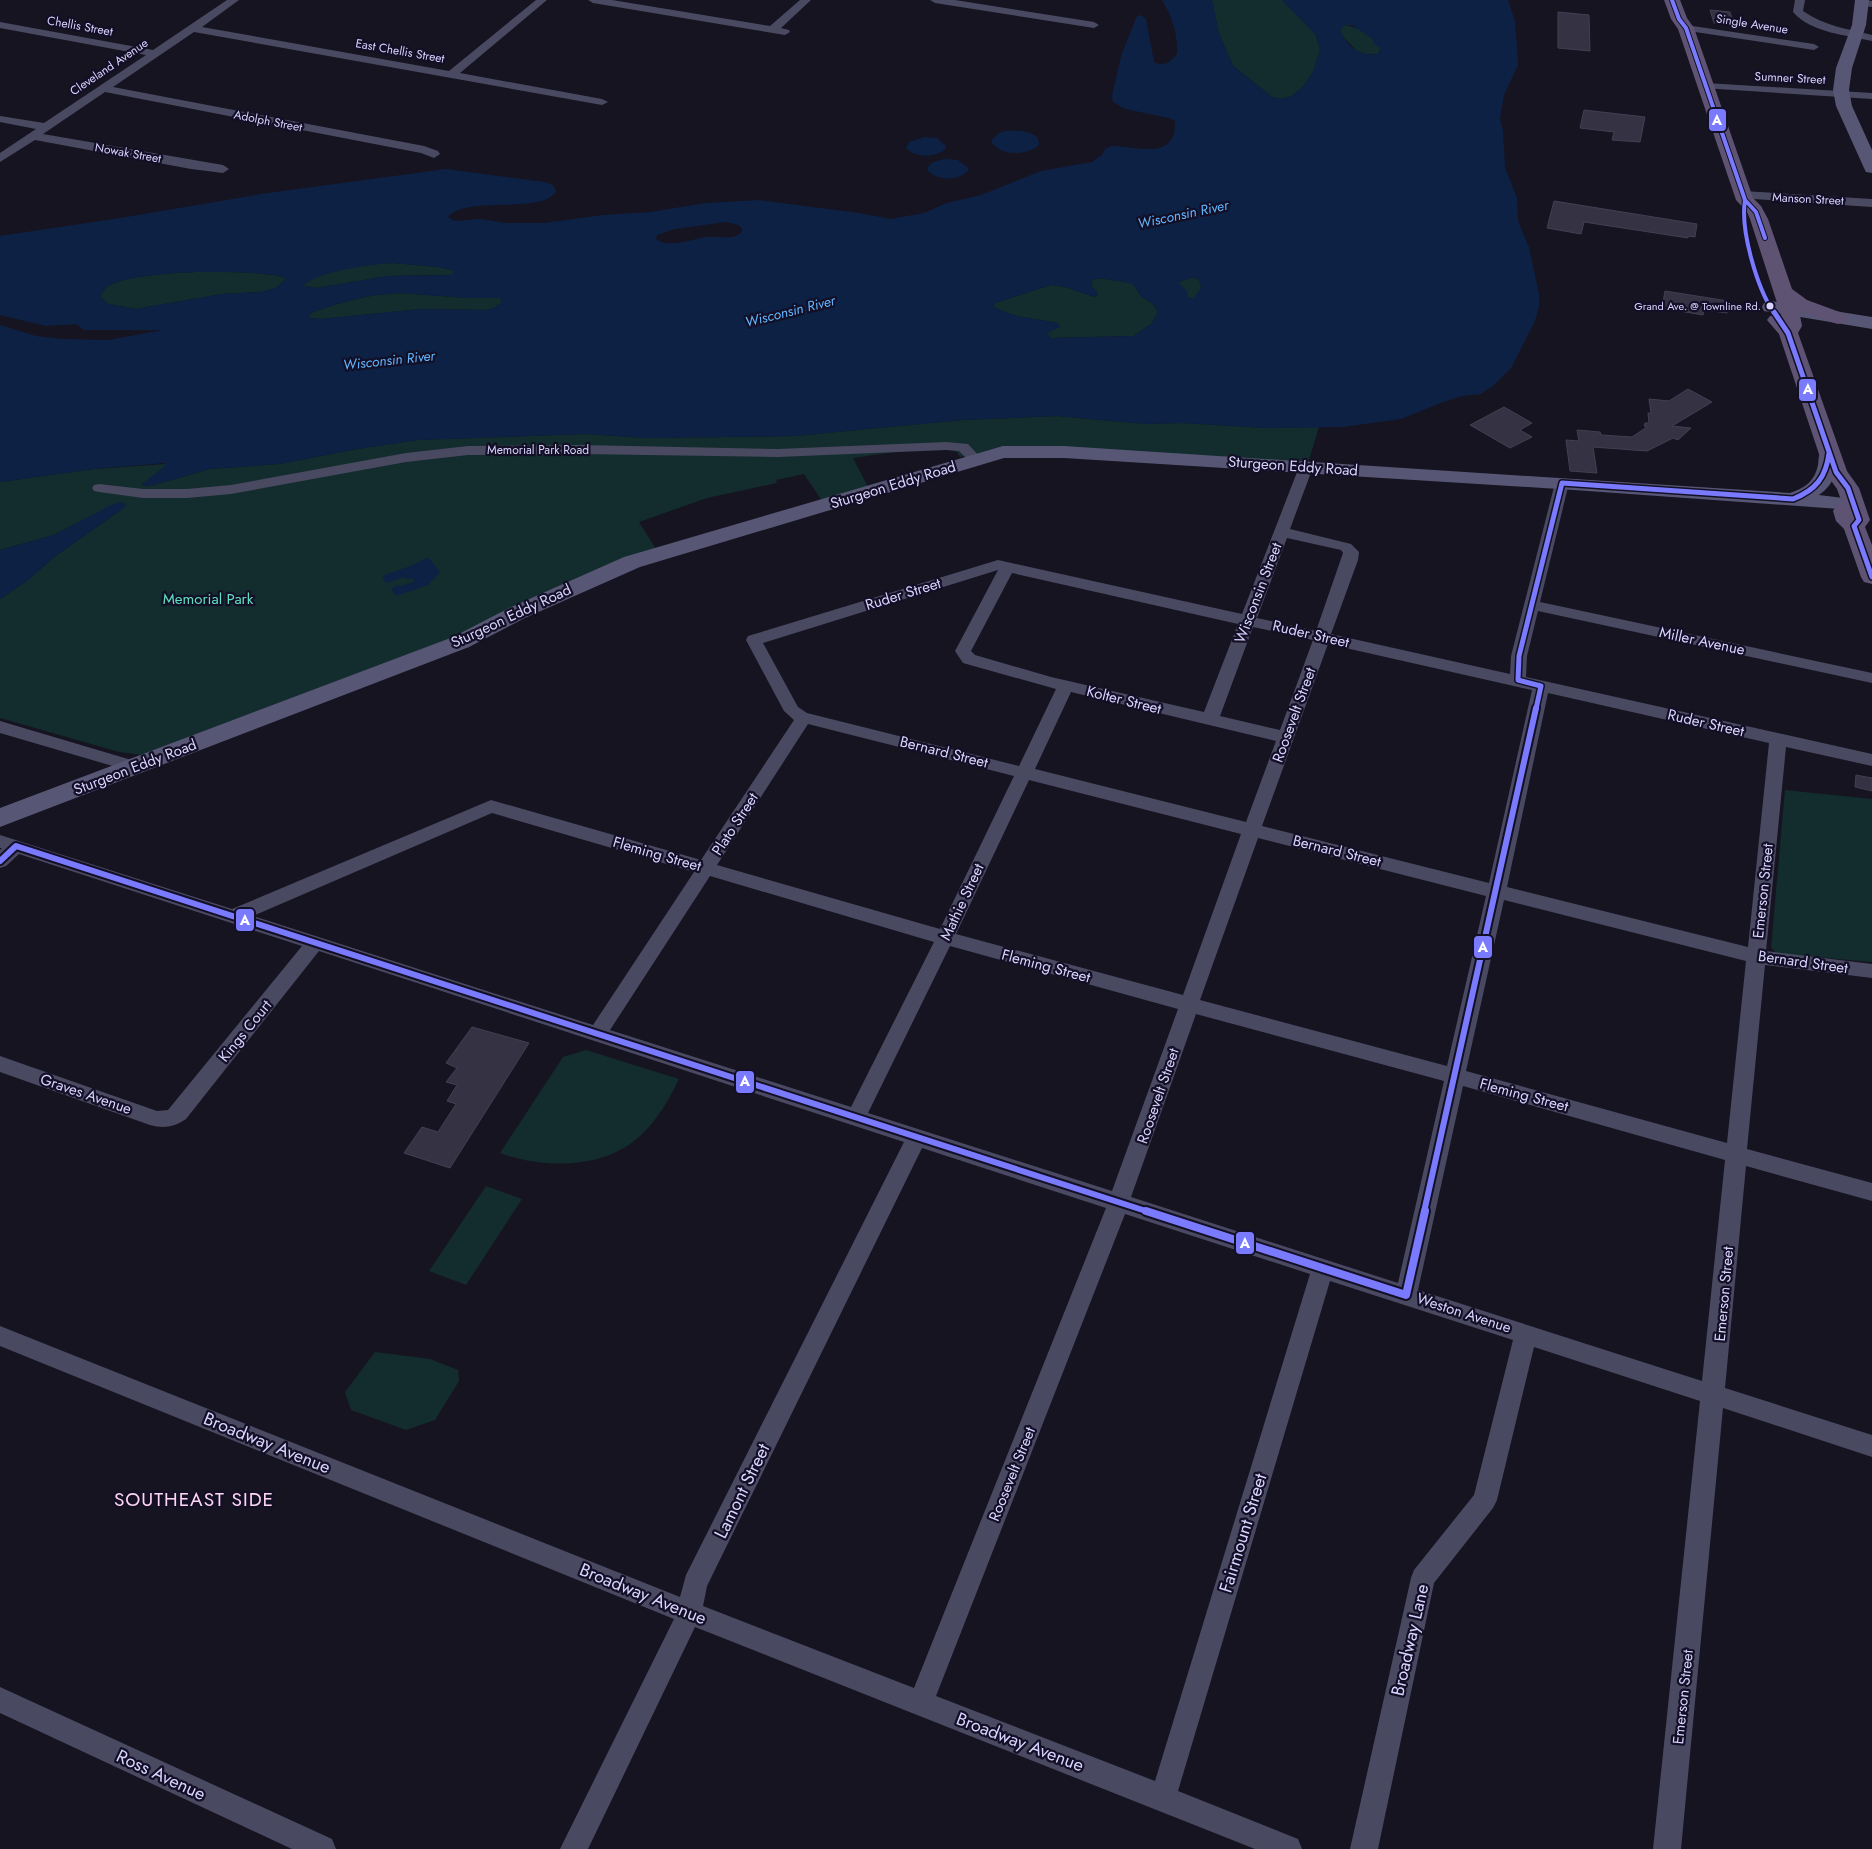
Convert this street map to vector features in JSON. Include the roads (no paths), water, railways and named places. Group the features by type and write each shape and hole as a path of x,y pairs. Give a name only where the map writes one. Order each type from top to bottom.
{"main road":[{"path":"1672,0 1679,18 1686,28 1744,198 1742,212 1746,235 1760,280 1780,303 1792,325 1789,336 1833,463 1834,480 1849,511 1872,577"},
{"path":"1686,0 1692,18 1686,28"},
{"path":"1780,303 1800,304 1838,318"},
{"path":"1789,336 1808,320 1838,318"}],"street":[{"name":"Cleveland Avenue","path":"0,158 234,0"},
{"path":"451,74 542,0"},
{"path":"592,0 786,32"},
{"path":"772,30 806,0"},
{"path":"936,0 1094,25"},
{"path":"1800,0 1798,12 1803,16 1855,38 1872,38"},
{"path":"1865,2 1859,26 1841,77 1844,106 1872,168"},
{"name":"Chellis Street","path":"0,25 154,54"},
{"name":"East Chellis Street","path":"192,28 602,102"},
{"name":"Single Avenue","path":"1686,28 1814,46"},
{"name":"Sumner Street","path":"1706,86 1872,96"},
{"name":"Adolph Street","path":"103,88 424,150 434,154"},
{"path":"0,119 44,128"},
{"name":"Nowak Street","path":"32,136 191,165 223,169"},
{"name":"Manson Street","path":"1744,198 1872,203"},
{"path":"1838,318 1872,324"},
{"name":"Memorial Park Road","path":"99,488 122,493 146,494 228,490 408,457 475,450 573,449 777,454 946,446 965,448 976,460"},
{"name":"Sturgeon Eddy Road","path":"0,818 464,640 517,613 617,567 1003,452 1035,451 1306,467 1792,499 1849,511"},
{"path":"1792,499 1810,493 1819,486 1833,463"},
{"name":"Wisconsin Street","path":"1210,719 1306,467"},
{"path":"1518,680 1519,656 1562,483"},
{"name":"Roosevelt Street","path":"921,1703 1119,1202 1350,560 1351,551 1339,545 1282,532"},
{"name":"Ruder Street","path":"804,718 796,715 792,710 754,640 998,565 1872,760"},
{"name":"Kolter Street","path":"1006,567 963,651 965,656 974,662 1066,686 1286,736"},
{"name":"Miller Avenue","path":"1532,605 1872,678"},
{"name":"Mathie Street","path":"856,1117 945,938 1066,686"},
{"path":"1406,1295 1541,686"},
{"name":"Bernard Street","path":"804,718 1757,957 1872,971"},
{"name":"Plato Street","path":"598,1034 804,718"},
{"path":"0,727 122,763 132,768"},
{"name":"Emerson Street","path":"1667,1849 1778,739"},
{"name":"Fleming Street","path":"234,916 491,806 945,938 1872,1192"},
{"path":"0,861 8,843"},
{"name":"Weston Avenue","path":"8,843 1872,1446"},
{"name":"Kings Court","path":"172,1118 180,1113 316,942"},
{"name":"Graves Avenue","path":"0,1064 158,1119 172,1118"},
{"name":"Lamont Street","path":"574,1849 689,1612 695,1584 917,1137"},
{"name":"Fairmount Street","path":"1163,1798 1323,1268"},
{"name":"Broadway Lane","path":"1364,1849 1423,1578 1485,1500 1526,1333"},
{"name":"Broadway Avenue","path":"0,1336 1288,1849"},
{"name":"Ross Avenue","path":"0,1700 322,1849"}],"water":[{"name":"Wisconsin River","path":"1162,0 1212,0 1219,34 1233,66 1272,97 1281,99 1292,96 1303,87 1313,72 1320,50 1316,35 1282,0 1508,0 1515,21 1518,65 1504,95 1500,118 1503,131 1505,167 1517,198 1518,221 1529,247 1539,294 1539,306 1535,321 1511,368 1494,385 1481,394 1463,396 1443,402 1401,419 1343,427 1267,428 1183,423 1146,424 1057,416 962,420 795,436 647,438 585,434 418,440 357,449 279,464 210,469 150,486 141,485 165,466 165,463 94,469 0,482 0,325 36,336 62,339 108,340 163,330 84,330 76,324 46,326 0,315 0,236 268,193 446,169 544,182 553,185 556,191 549,198 537,202 471,207 458,211 448,217 454,221 481,219 504,223 544,223 603,215 650,212 706,203 759,200 890,219 924,213 947,203 981,195 1041,171 1092,162 1102,155 1105,149 1111,146 1152,149 1161,147 1169,142 1174,134 1175,121 1169,118 1125,109 1113,102 1112,96 1121,56 1137,16 1141,15 1146,19 1154,62 1167,63 1177,54 1175,33 1166,6","holes":["1344,25 1352,25 1373,39 1374,44 1381,48 1378,54 1366,54 1355,50 1346,42 1340,31","726,222 742,228 742,232 738,235 725,238 707,237 674,243 661,242 656,239 657,235 675,229","393,263 438,267 455,271 452,275 388,276 317,288 303,286 320,276 332,272","176,273 243,273 280,276 286,279 276,288 262,292 222,294 136,309 108,304 100,296 107,287 115,283 137,277","1194,277 1199,280 1201,288 1193,299 1188,297 1187,291 1178,282","1099,278 1130,283 1141,296 1153,304 1158,313 1151,324 1134,336 1051,338 1046,333 1060,327 1058,323 1016,316 993,307 995,303 1051,285 1066,287 1094,297 1098,294 1091,285 1092,280","401,293 467,298 501,298 502,302 492,309 484,310 421,309 321,319 308,318 311,313 333,305 378,295"]},
{"path":"1005,131 1031,133 1038,138 1039,145 1034,149 1021,153 1002,150 992,143 992,140 999,133"},
{"path":"924,137 937,138 946,146 945,149 936,154 925,156 914,154 906,148 909,142"},
{"path":"945,159 958,160 968,168 968,171 959,177 943,178 937,177 928,171 927,168 933,162"},
{"path":"121,502 126,504 126,506 54,557 28,580 0,599 0,550 54,535 111,505"},
{"path":"428,557 440,572 428,585 396,596 391,589 398,585 414,582 412,578 406,579 404,577 386,583 382,576 413,565"}],"place":[{"name":"Grand Ave. @ Townline Rd.","path":"1770,306"}],"district":[{"name":"SOUTHEAST SIDE","path":"194,1499"}],"park label":[{"name":"Memorial Park","path":"208,599"}]}
